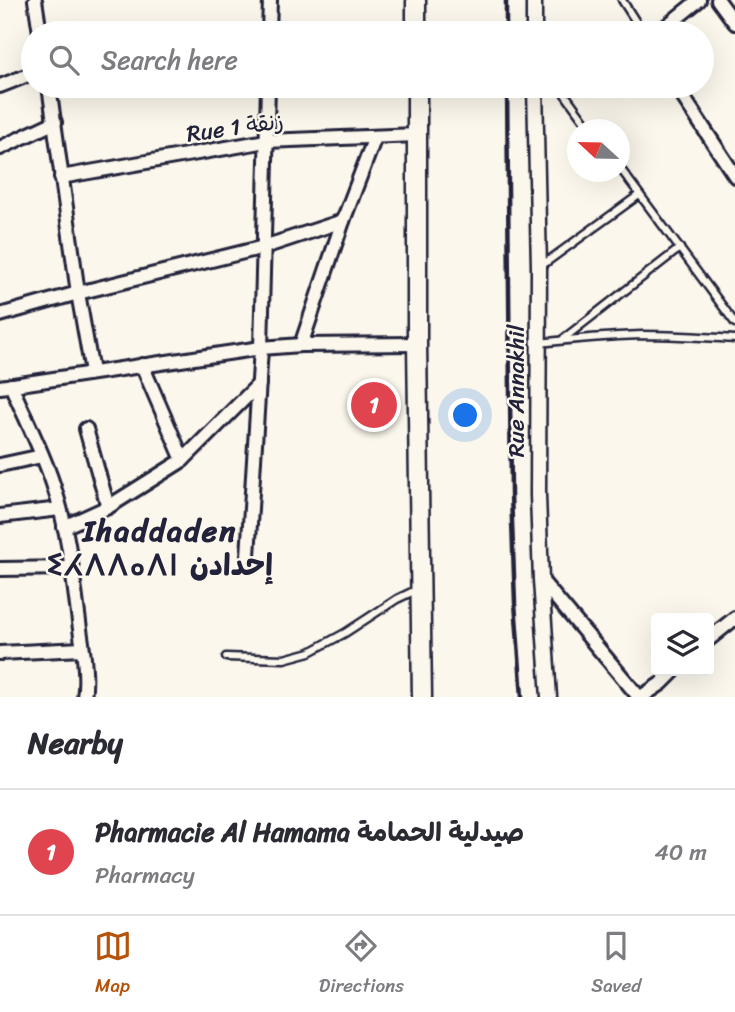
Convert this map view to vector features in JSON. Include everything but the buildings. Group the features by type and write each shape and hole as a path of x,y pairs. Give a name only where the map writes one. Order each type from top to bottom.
{"main road":[{"path":"415,0 416,21"},
{"path":"416,98 422,697"}],"street":[{"path":"35,0 38,21"},
{"path":"269,21 270,0"},
{"path":"534,0 534,21"},
{"path":"673,21 699,0"},
{"path":"718,0 735,23"},
{"path":"0,86 21,78"},
{"path":"51,98 78,293 92,372"},
{"path":"248,556 261,348 268,98"},
{"name":"Rue Annakhil","path":"535,98 541,580 549,697"},
{"path":"684,98 734,172"},
{"path":"0,148 55,122"},
{"name":"Rue 1 زنقة","path":"61,177 266,141 417,135"},
{"path":"301,345 375,136"},
{"path":"0,315 264,247 343,221"},
{"path":"84,697 82,649 72,568 60,509 42,456 5,386 261,348 417,344"},
{"path":"142,365 183,460"},
{"path":"64,527 107,507 183,460 259,384"},
{"path":"86,429 107,507"},
{"path":"0,465 42,456"},
{"path":"0,516 60,509"},
{"path":"0,569 72,568"},
{"path":"541,580 640,697 669,676"},
{"path":"714,635 735,618"},
{"path":"0,653 82,649"}],"lane":[{"path":"622,0 635,21"},
{"path":"568,98 583,119"},
{"path":"630,182 735,323"},
{"path":"539,268 639,195"},
{"path":"561,341 680,248"},
{"path":"539,343 639,335 735,339"},
{"path":"226,657 284,659 310,652 420,588"}],"railway":[{"path":"506,0 506,21"},
{"path":"507,98 511,494 522,697"}],"place":[{"name":"Pharmacie Al Hamama صيدلية الحمامة","path":"374,405"}],"district":[{"name":"Ihaddaden ⵉⵃⴷⴷⴰⴷⵏ إحدادن","path":"160,548"}]}
